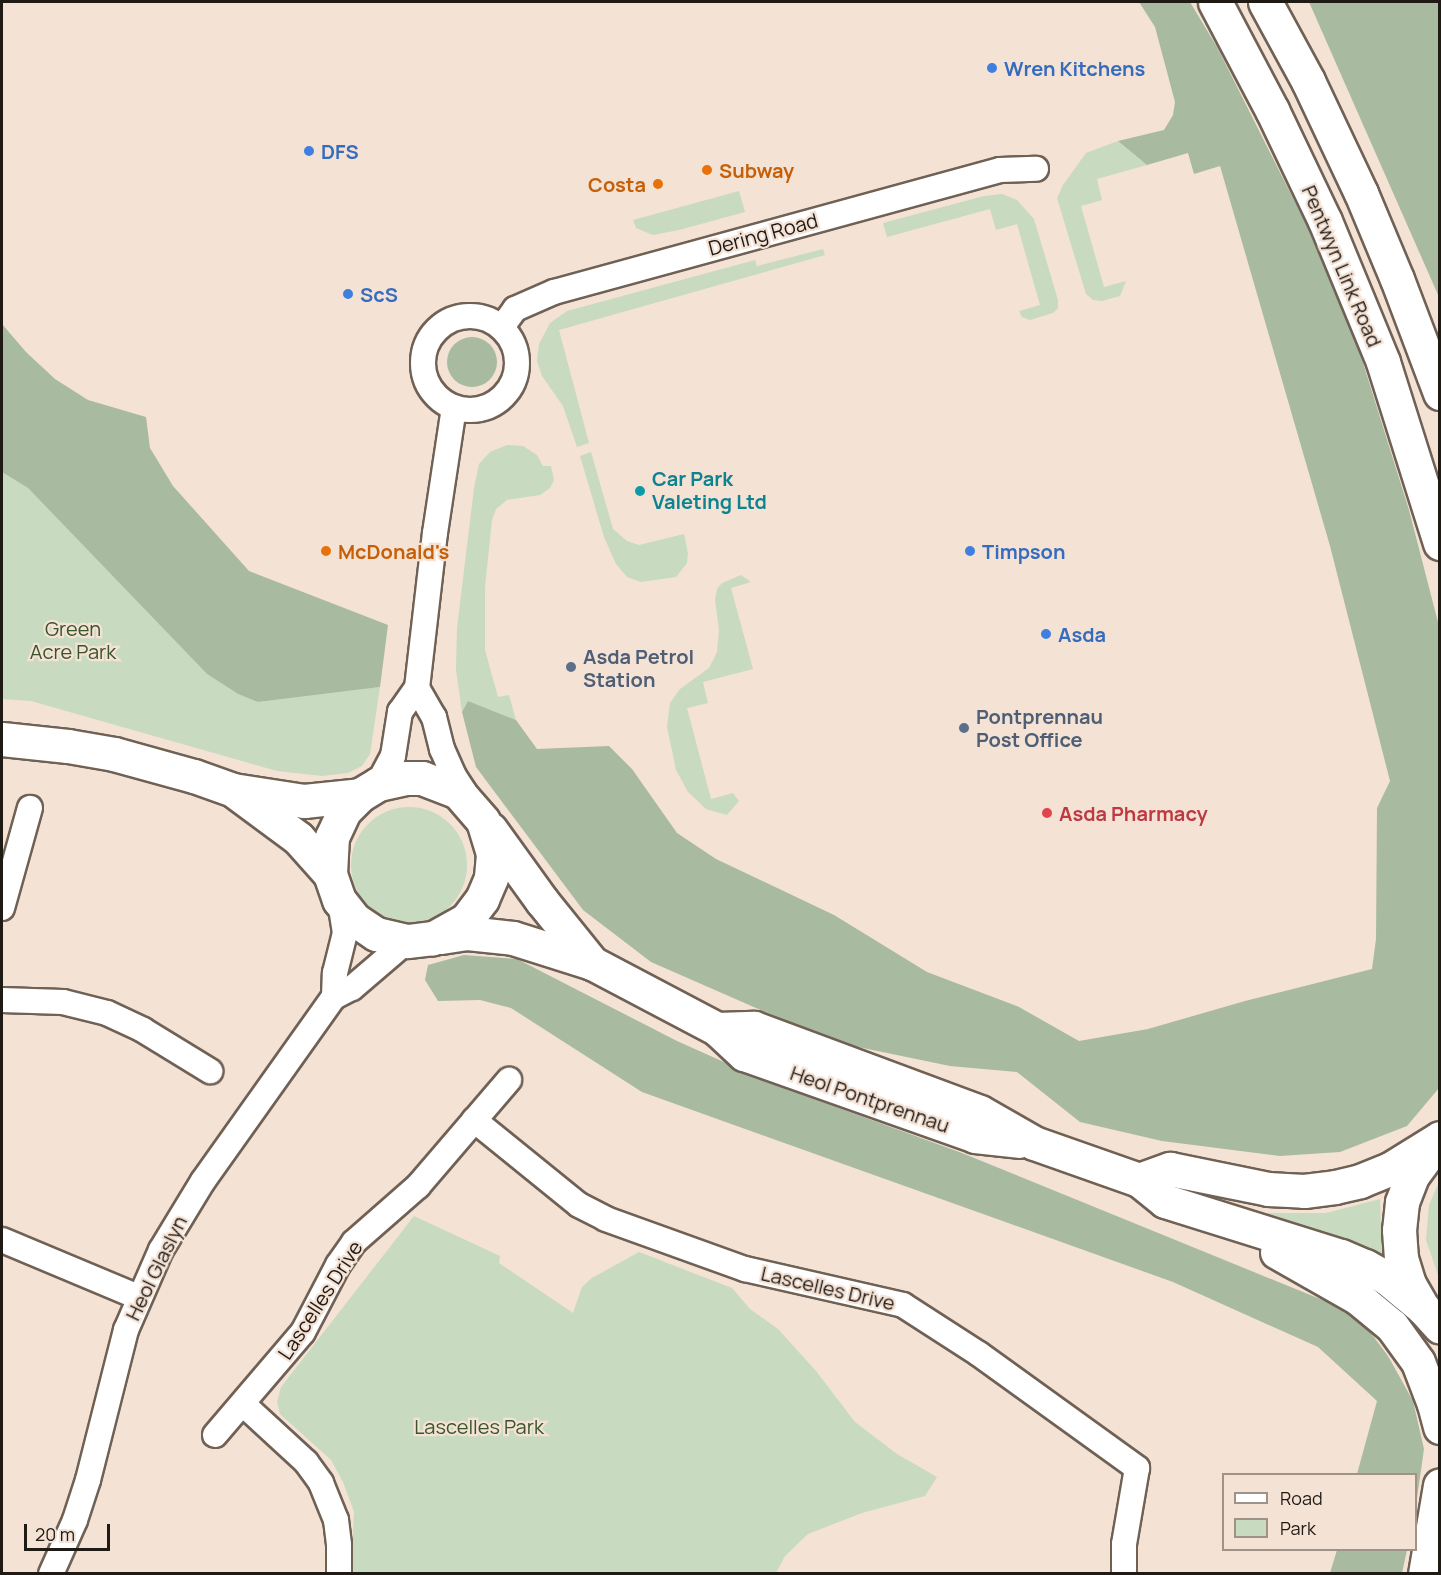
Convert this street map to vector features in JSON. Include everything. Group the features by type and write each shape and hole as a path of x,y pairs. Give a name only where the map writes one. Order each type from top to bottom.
{"street":[{"name":"Pentwyn Link Road","path":"1215,2 1272,110 1344,265 1383,362 1440,543"},
{"path":"1266,2 1346,160 1397,279 1440,393"},
{"name":"Dering Road","path":"502,327 515,309 554,292 1000,170 1036,170"},
{"path":"463,316 479,317 502,327 512,340 516,358 516,374 512,386 503,397 489,406 473,410 454,407 442,400 431,388 423,362 427,346 435,332 448,322 463,316"},
{"path":"334,997 335,974 345,933 335,887 332,837 344,811 369,789 393,756 400,712 417,688 435,533 454,407"},
{"path":"233,790 298,838 335,887 354,919 376,934 420,940 466,920 482,899 491,878 493,854 479,814 454,776 442,749 434,717 417,688"},
{"path":"2,739 68,746 114,754 194,776 233,790 304,801 369,789 406,778 422,778 458,792 479,814"},
{"path":"2,908 30,808"},
{"name":"Heol Pontprennau","path":"479,814 542,901 592,963"},
{"name":"Heol Pontprennau","path":"420,940 467,933 513,938 592,963 717,1029 744,1054 975,1136 1034,1143 1139,1180 1165,1201 1341,1256 1387,1278 1431,1318"},
{"name":"Heol Glaslyn","path":"51,1574 75,1520 88,1480 117,1359 138,1297 161,1250 203,1181 334,997 352,988 420,940"},
{"path":"2,1000 63,1002 107,1013 143,1030 210,1071"},
{"name":"Lascelles Drive","path":"215,1436 303,1332 338,1264 354,1242 418,1186 509,1080"},
{"name":"Lascelles Drive","path":"474,1120 579,1205 606,1219 745,1269 903,1305 979,1354 1137,1468 1125,1544 1124,1574"},
{"path":"1139,1180 1170,1169 1268,1189 1304,1191 1335,1187 1360,1181 1390,1169 1438,1139"},
{"path":"1431,1318 1409,1284 1401,1257 1399,1230 1402,1202 1412,1176 1438,1139"},
{"path":"1215,1218 1333,1282 1377,1312 1392,1326 1418,1362 1440,1427"},
{"path":"4,1248 138,1297"},
{"path":"243,1404 306,1462 321,1483 336,1520 339,1574"},
{"path":"1425,1574 1440,1485"}],"green space":[{"path":"1139,2 1190,2 1217,47 1306,224 1359,350 1409,510 1440,630 1439,1088 1407,1126 1340,1152 1280,1156 1162,1141 1080,1122 1017,1072 950,1066 834,1042 651,962 583,910 476,767 462,712 468,701 516,720 537,749 609,746 632,769 677,833 716,859 834,915 927,972 1019,1007 1079,1041 1148,1029 1245,1001 1372,969 1376,939 1377,808 1390,781 1330,546 1220,166 1194,174 1188,153 1147,165 1118,141 1164,130 1173,115 1175,102 1155,27"},
{"path":"1309,2 1439,2 1439,297"},
{"path":"1118,141 1147,165 1097,179 1102,200 1081,206 1104,287 1126,281 1120,296 1102,301 1093,300 1086,294 1057,198 1063,185 1086,153"},
{"path":"739,191 745,212 653,235 636,228 633,220"},
{"path":"1002,194 1017,200 1034,219 1058,300 1058,308 1053,313 1030,320 1022,317 1019,311 1040,305 1017,224 996,230 990,209 887,237 883,223 984,196"},
{"path":"823,249 825,255 559,330 589,443 577,447 563,406 542,376 537,361 539,344 550,323 567,311 755,260 757,266"},
{"path":"2,324 26,352 55,379 88,400 146,417 150,448 173,486 249,571 388,625 380,687 258,702 238,694 207,674 28,488 2,472"},
{"path":"467,337 477,337 490,344 497,357 497,367 490,380 477,387 467,387 458,383 451,376 447,367 447,357 451,348 458,341"},
{"path":"507,445 523,446 537,455 543,466 551,466 554,480 550,488 540,495 507,500 496,509 492,520 485,587 485,650 498,697 509,695 516,720 468,701 462,712 456,670 457,628 479,464 490,452"},
{"path":"591,452 613,529 627,541 639,545 684,534 688,553 687,563 676,577 641,582 627,577 616,564 604,537 580,456"},
{"name":"Green Acre Park","path":"2,472 28,488 207,674 238,694 258,702 380,687 370,754 362,766 348,773 322,776 277,771 31,701 2,699"},
{"path":"741,575 751,582 731,588 753,669 703,682 708,703 687,708 711,799 733,793 739,801 727,815 706,809 688,792 676,770 667,727 670,703 680,689 709,668 717,652 719,630 715,600 717,589 722,583"},
{"path":"409,807 431,811 450,824 463,843 467,865 463,887 450,906 431,919 409,923 387,919 368,906 355,887 351,865 355,843 368,824 387,811"},
{"path":"464,955 517,959 677,1041 773,1084 962,1153 1325,1301 1364,1324 1388,1356 1413,1401 1424,1449 1417,1498 1417,1473 1357,1473 1377,1401 1318,1347 1173,1282 642,1092 511,1008 480,1000 438,1001 425,980 428,965"},
{"path":"1439,1182 1439,1278 1426,1240 1429,1205"},
{"path":"1380,1199 1382,1257 1228,1207 1265,1213 1326,1213"},
{"name":"Lascelles Park","path":"414,1216 500,1256 499,1263 573,1313 582,1287 592,1278 639,1252 732,1288 750,1309 778,1329 816,1371 855,1422 897,1454 937,1477 925,1496 862,1513 808,1534 785,1556 776,1573 351,1573 354,1512 343,1482 331,1460 280,1414 277,1402 281,1387"},
{"path":"1337,1551 1407,1551 1402,1573 1330,1573"}],"place":[{"name":"Wren Kitchens","path":"992,68"},
{"name":"DFS","path":"309,151"},
{"name":"Subway","path":"707,170"},
{"name":"Costa","path":"658,184"},
{"name":"ScS","path":"348,294"},
{"name":"Car Park Valeting Ltd","path":"640,491"},
{"name":"McDonald's","path":"326,551"},
{"name":"Timpson","path":"970,551"},
{"name":"Asda","path":"1046,634"},
{"name":"Asda Petrol Station","path":"571,667"},
{"name":"Pontprennau Post Office","path":"964,728"},
{"name":"Asda Pharmacy","path":"1047,813"}]}
